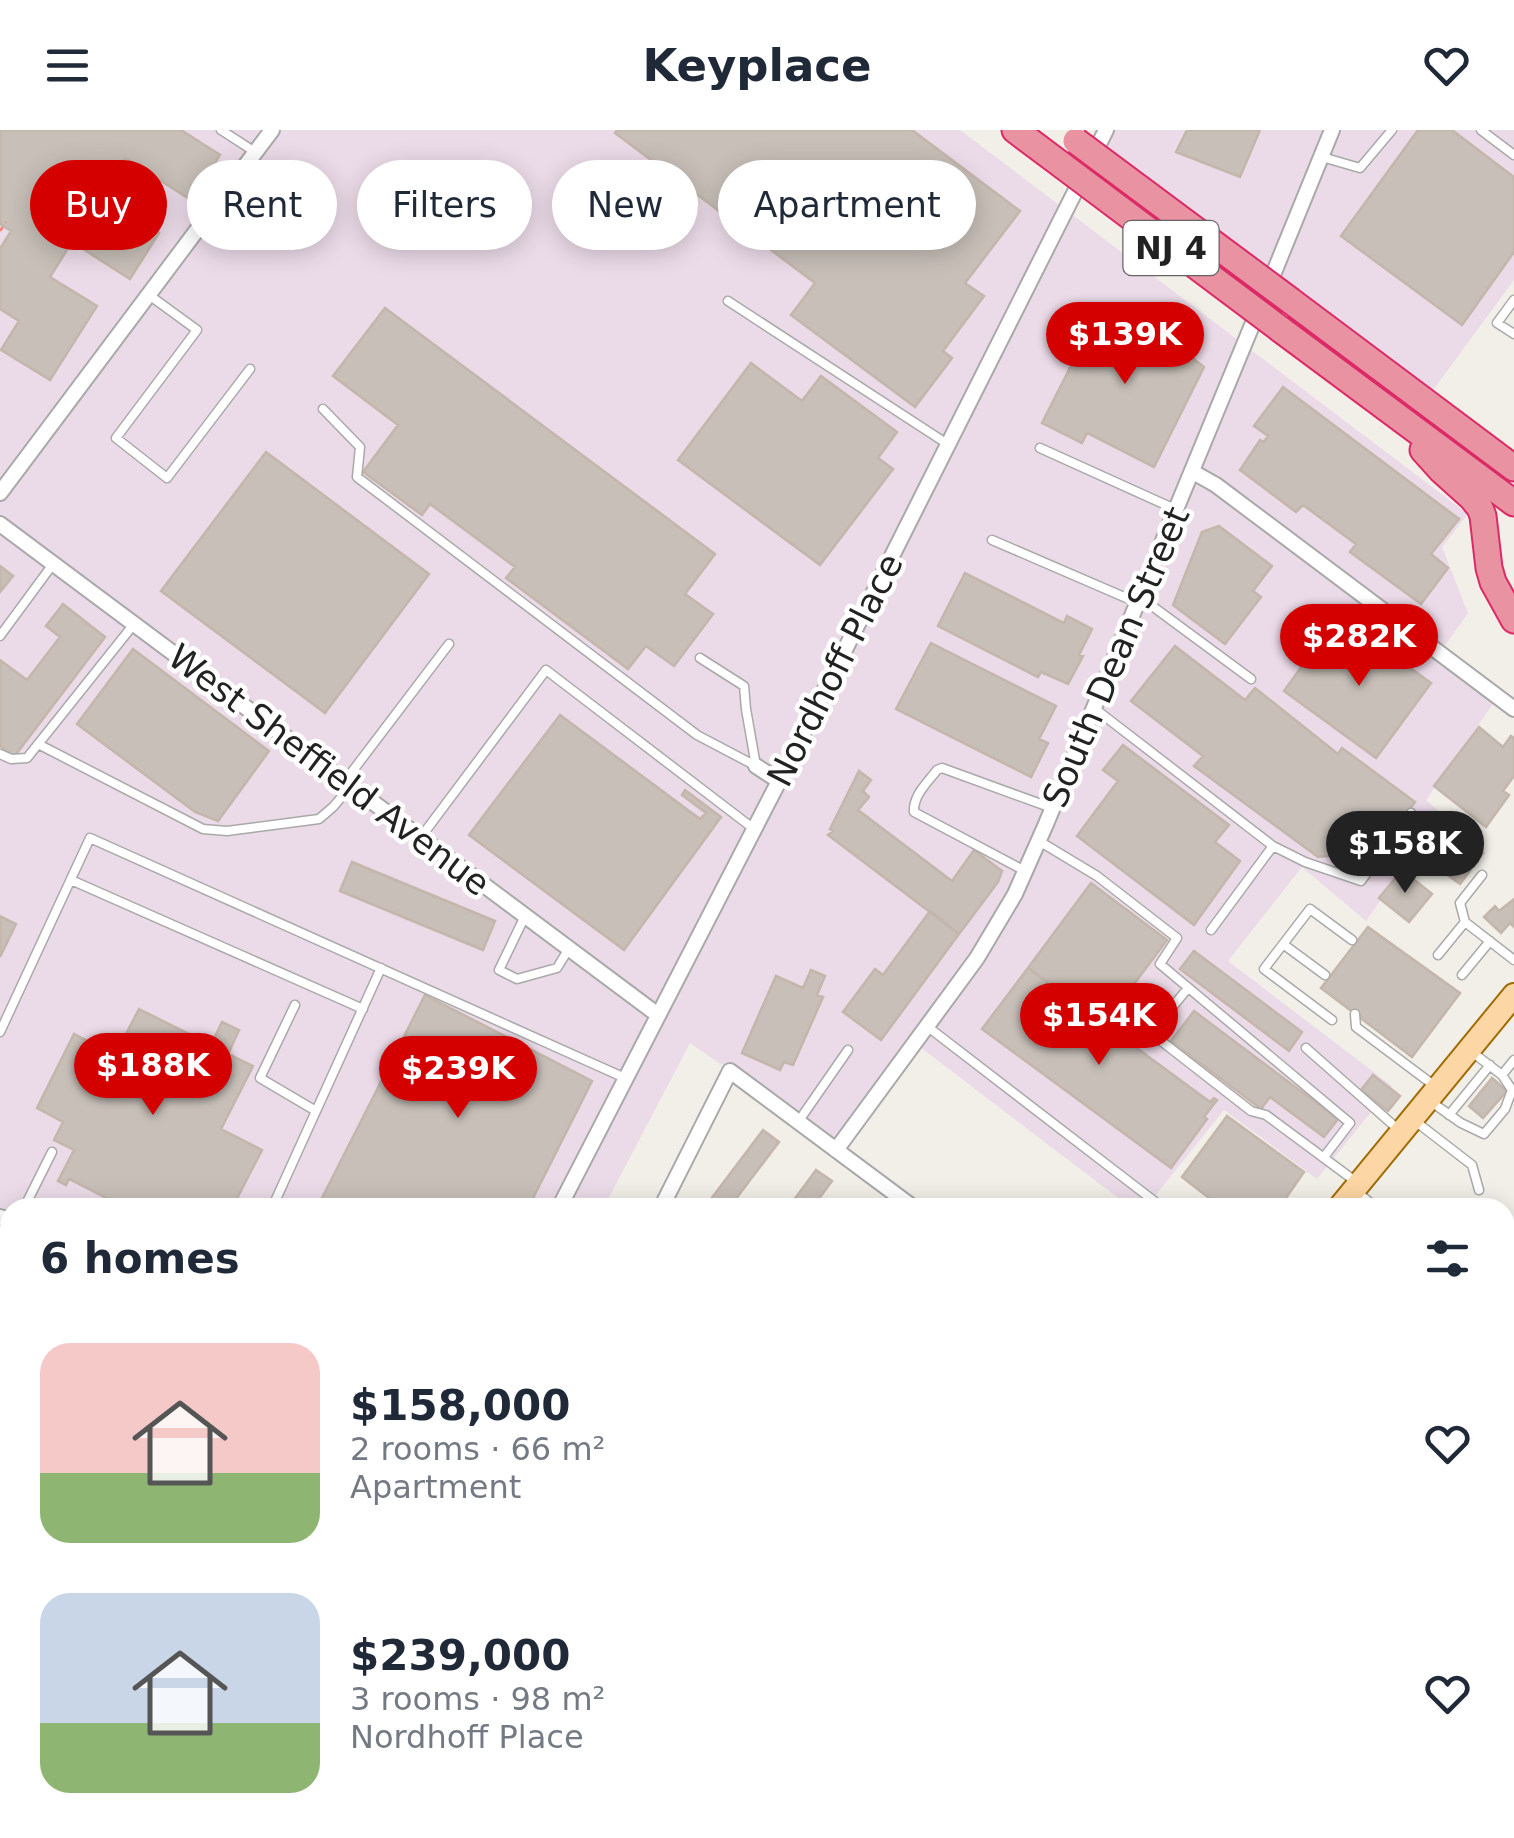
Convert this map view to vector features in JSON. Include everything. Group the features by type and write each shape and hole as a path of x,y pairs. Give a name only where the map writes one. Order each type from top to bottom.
{"highway":[{"name":"NJ 4","path":"1014,130 1514,503"},
{"name":"NJ 4","path":"1069,135 1514,468"},
{"path":"1379,402 1480,508 1493,582 1514,620"}],"main road":[{"path":"1350,1193 1468,1049 1506,1019 1514,995"}],"street":[{"path":"0,493 272,130"},
{"name":"Nordhoff Place","path":"563,1198 779,781 1106,130"},
{"name":"South Dean Street","path":"836,1150 990,938 1025,871 1332,130"},
{"path":"1193,472 1216,485 1514,709"},
{"name":"West Sheffield Avenue","path":"0,524 658,1015"},
{"path":"756,766 779,781"},
{"path":"666,1198 730,1071 901,1198"}],"lane":[{"path":"221,130 255,152"},
{"path":"1322,157 1360,168 1392,130"},
{"path":"1482,130 1514,155"},
{"path":"148,294 197,330 116,438 167,478 250,370"},
{"path":"1514,300 1498,322 1514,334"},
{"path":"728,301 949,445"},
{"path":"323,409 360,447 357,477 697,735 756,766"},
{"path":"1040,448 1177,510"},
{"path":"992,540 1139,600 1251,679"},
{"path":"0,636 52,564"},
{"path":"0,754 11,759 27,758 134,624"},
{"path":"38,744 203,829 227,831 318,819 333,807 449,644"},
{"path":"700,658 744,686 756,766"},
{"path":"420,838 546,670 754,829"},
{"path":"1094,708 1273,846 1305,862 1361,881 1411,813"},
{"path":"1025,871 914,812 917,796 942,768 1052,808"},
{"path":"0,1032 90,838 626,1078"},
{"path":"1038,841 1097,876 1177,938 1160,964 1350,1123 1324,1157"},
{"path":"1211,930 1273,846"},
{"path":"1482,875 1460,902 1465,922 1514,960"},
{"path":"71,880 363,1009"},
{"path":"1332,1020 1264,969 1310,908 1352,940"},
{"path":"526,916 499,970 517,979 557,968 568,950"},
{"path":"1438,954 1465,922"},
{"path":"1462,975 1490,941"},
{"path":"1284,944 1325,975"},
{"path":"277,1198 381,968"},
{"path":"1188,988 1151,1033 1251,1111 1266,1115 1324,1157 1350,1193"},
{"path":"295,1005 260,1078 316,1111"},
{"path":"1355,1014 1356,1027 1431,1093 1449,1115 1484,1134 1502,1114 1512,1090 1502,1074 1468,1049"},
{"path":"928,1027 1150,1198"},
{"path":"1306,1048 1406,1125 1472,1164 1479,1190"},
{"path":"798,1122 848,1050"},
{"path":"1502,1074 1514,1060"},
{"path":"1449,1115 1474,1092 1490,1065"},
{"path":"1492,1108 1502,1114"},
{"path":"29,1198 52,1152"}],"path":[{"path":"0,231 6,222"}],"shaded area":[{"path":"0,130 960,130 1468,514 1442,547 1468,613 1440,653 1495,701 1426,800 1442,814 1366,921 1302,867 1228,961 1392,1086 1317,1179 1224,1110 1153,1198 1118,1198 920,1047 842,1147 690,1043 609,1198 0,1198"},
{"path":"1107,130 1514,130 1514,280 1425,401 1096,155"}],"building":[{"path":"0,130 181,130 220,155 217,160 187,160 187,197 167,185 167,160 30,160 30,250 67,250 50,277 97,306 50,380 1,350 19,321 0,309 0,249 11,231 0,224"},
{"path":"912,130 952,160 718,160 718,210 698,195 698,160 651,160 615,133"},
{"path":"1187,130 1260,130 1240,177 1176,152"},
{"path":"1418,130 1452,130 1514,177 1514,252 1462,325 1341,236"},
{"path":"976,178 1020,211 965,283 984,296 943,351 952,358 915,407 791,315 815,283 771,250 976,250"},
{"path":"85,250 148,250 130,279"},
{"path":"1102,305 1117,313 1121,306 1133,312 1130,319 1167,338 1204,367 1154,467 1087,433 1082,443 1042,423"},
{"path":"385,308 715,554 685,594 713,614 674,666 646,646 628,669 506,578 515,567 430,504 422,515 363,472 398,425 333,376"},
{"path":"751,363 802,401 821,376 897,432 878,458 893,469 820,565 678,460"},
{"path":"1283,387 1459,519 1431,554 1448,568 1421,604 1350,552 1356,544 1303,505 1296,512 1240,470 1260,440 1264,442 1268,436 1254,426"},
{"path":"266,452 429,574 325,713 161,591"},
{"path":"1219,526 1272,566 1253,591 1261,597 1225,644 1173,605 1202,532"},
{"path":"0,566 13,576 0,592"},
{"path":"965,573 1064,623 1067,616 1092,629 1068,684 1041,672 1038,677 938,626"},
{"path":"63,604 105,637 14,757 0,746 0,660 27,680 60,637 46,626"},
{"path":"1347,622 1431,683 1376,758 1284,691 1315,648 1324,655"},
{"path":"931,643 1056,706 1039,739 1048,743 1031,777 896,709"},
{"path":"1175,646 1245,700 1255,688 1338,754 1342,748 1415,802 1378,851 1352,833 1338,855 1318,857 1194,766 1203,756 1131,701"},
{"path":"133,649 269,751 218,821 195,812 77,724"},
{"path":"560,715 700,819 706,813 682,795 685,790 721,817 624,950 469,835"},
{"path":"1479,727 1503,747 1511,736 1514,738 1514,776 1503,791 1509,795 1486,827 1434,786"},
{"path":"1123,745 1229,825 1215,842 1240,861 1194,925 1077,836 1118,781 1103,770"},
{"path":"859,771 871,780 863,791 869,797 858,810 952,881 974,850 1002,871 959,934 828,835"},
{"path":"1438,822 1483,853 1460,884 1416,852"},
{"path":"352,862 495,921 483,950 340,891"},
{"path":"1402,870 1432,894 1409,922 1379,898"},
{"path":"1091,883 1167,940 1104,1024 1028,968"},
{"path":"1514,899 1514,927 1510,923 1501,933 1484,917 1495,906 1499,911"},
{"path":"930,911 959,934 881,1040 843,1012 875,969 883,975"},
{"path":"0,916 16,924 0,957"},
{"path":"1368,927 1460,993 1412,1057 1321,988"},
{"path":"1194,951 1302,1032 1289,1051 1180,969"},
{"path":"1028,968 1210,1102 1217,1100 1171,1168 982,1029"},
{"path":"811,970 825,976 817,995 823,997 793,1065 784,1062 780,1070 742,1053 776,976 803,988"},
{"path":"425,995 592,1081 533,1198 322,1198"},
{"path":"139,1009 211,1045 222,1022 239,1030 228,1054 253,1066 221,1129 262,1150 237,1198 106,1198 69,1179 66,1185 58,1181 74,1150 54,1140 63,1122 37,1108 74,1034 115,1055"},
{"path":"1194,1011 1338,1119 1324,1137 1270,1097 1261,1109 1171,1041"},
{"path":"1373,1075 1400,1096 1388,1111 1361,1090"},
{"path":"1492,1078 1507,1091 1483,1118 1469,1106"},
{"path":"1227,1116 1304,1172 1286,1198 1209,1198 1182,1177"},
{"path":"763,1130 779,1142 737,1198 712,1198"},
{"path":"816,1170 832,1181 819,1198 795,1198"}]}
